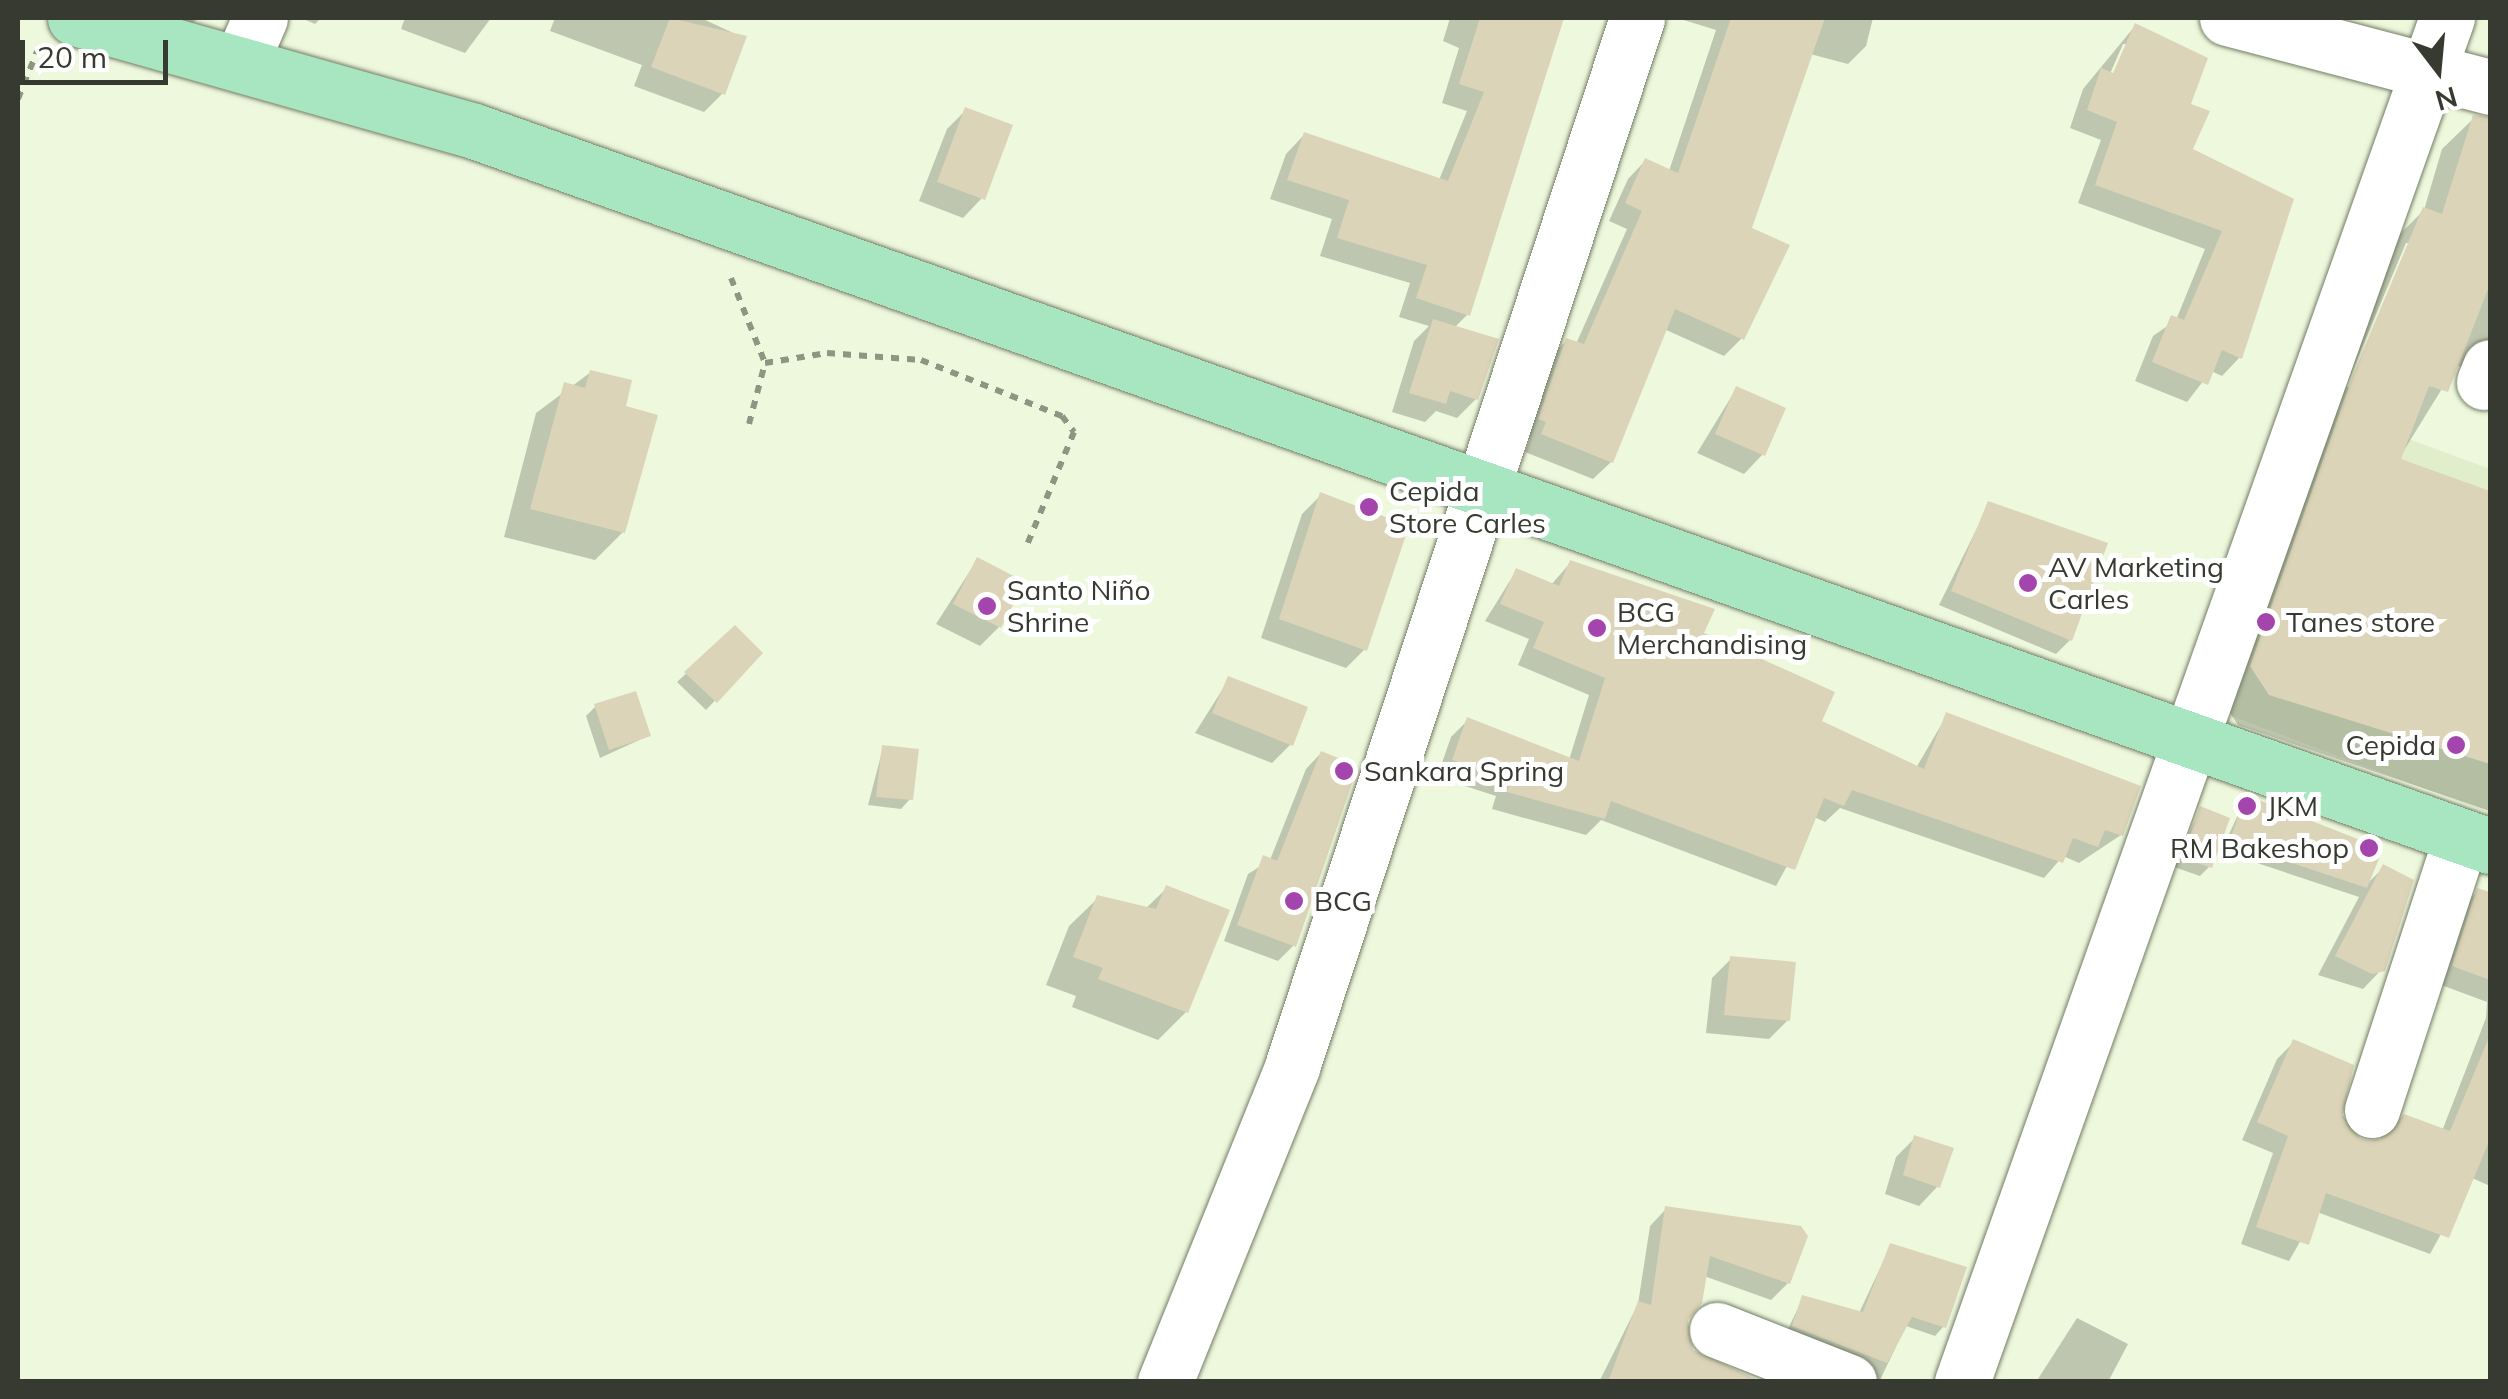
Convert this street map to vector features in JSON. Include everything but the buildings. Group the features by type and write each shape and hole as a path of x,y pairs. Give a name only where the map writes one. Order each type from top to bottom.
{"main road":[{"path":"60,26 250,41 474,131 1480,482 2191,735 2476,842"}],"street":[{"path":"1165,1382 1292,1067 1480,482 1638,18"},
{"path":"2227,18 2490,87"},
{"path":"1962,1382 2447,18"},
{"path":"2372,1110 2476,842"},
{"path":"1718,1330 1850,1382"}],"path":[{"path":"18,98 60,26"},
{"path":"737,222 730,289 765,363 749,424"},
{"path":"765,363 827,354 921,360 1062,416 1074,432 1026,545"}],"shaded area":[{"path":"2330,410 2490,469 2490,813 2231,716"}],"place":[{"name":"Cepida Store Carles","path":"1369,507"},
{"name":"AV Marketing Carles","path":"2028,583"},
{"name":"Santo Niño Shrine","path":"987,606"},
{"name":"Tanes store","path":"2266,622"},
{"name":"BCG Merchandising","path":"1597,628"},
{"name":"Cepida","path":"2456,745"},
{"name":"Sankara Spring","path":"1344,771"},
{"name":"JKM","path":"2247,806"},
{"name":"RM Bakeshop","path":"2369,848"},
{"name":"BCG","path":"1294,901"}]}
